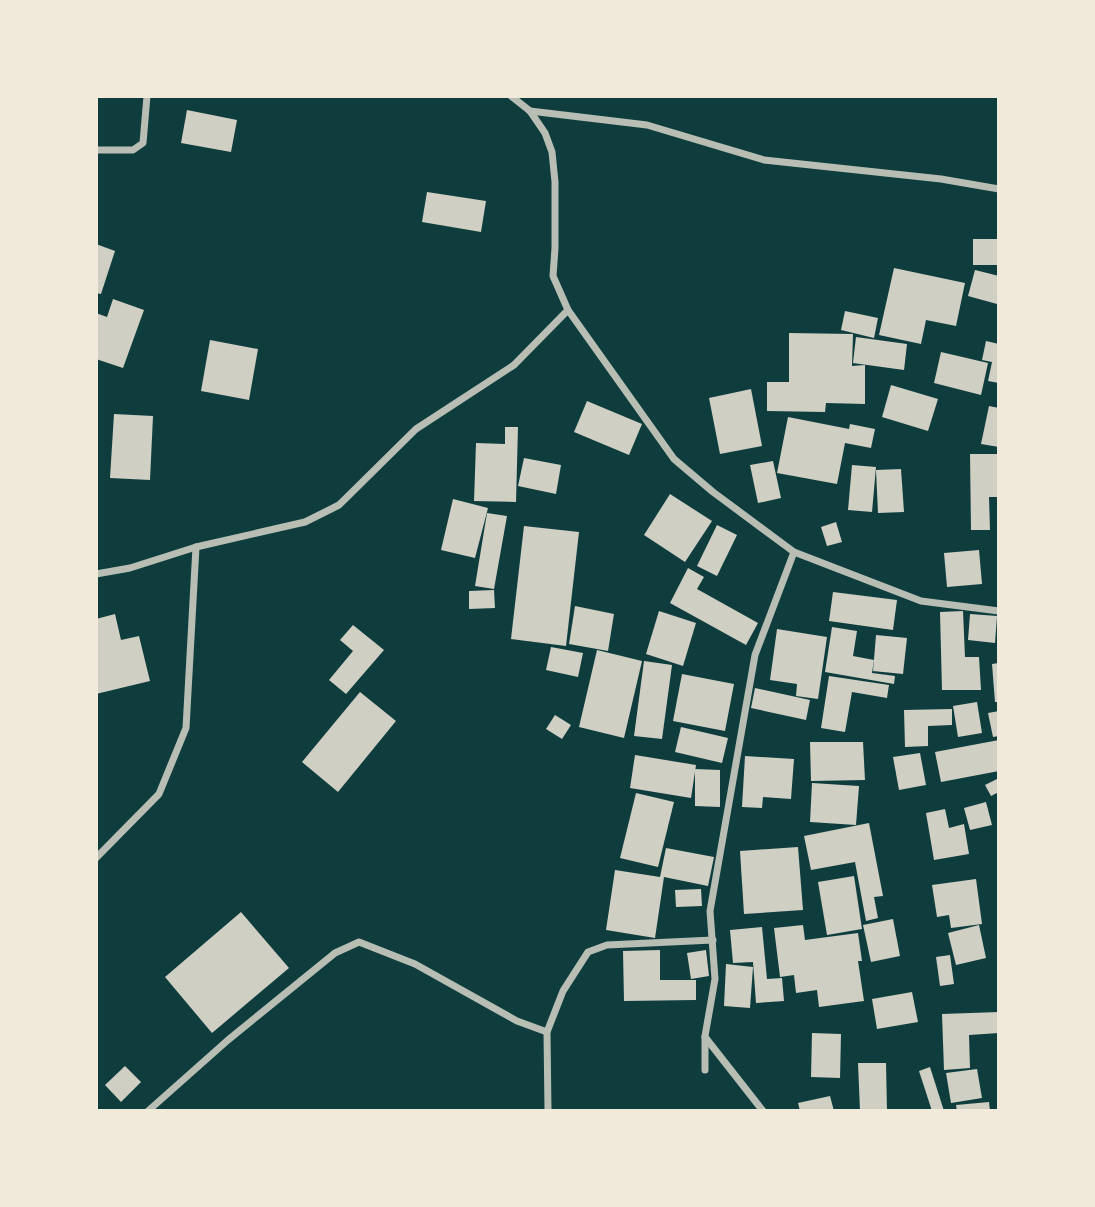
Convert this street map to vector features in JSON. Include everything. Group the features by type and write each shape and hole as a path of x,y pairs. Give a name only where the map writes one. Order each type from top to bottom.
{"street":[{"path":"96,150 133,150 143,143 147,96"},
{"path":"510,96 530,111 545,133 552,152 555,248 553,276 568,310 674,459 713,492 794,552 921,601 999,611"},
{"path":"530,111 647,125 764,160 941,179 999,189"},
{"path":"96,574 130,568 196,547 305,522 339,505 416,429 514,365 568,310"},
{"path":"96,858 159,794 186,728 196,547"},
{"path":"705,1070 705,1036 715,979 710,911 755,655 794,552"},
{"path":"548,1111 547,1032 562,991 588,952 607,945 713,940"},
{"path":"148,1111 228,1040 335,953 359,942 415,964 517,1021 547,1032"},
{"path":"705,1036 763,1111"}],"building":[{"path":"187,110 237,120 231,152 181,143"},
{"path":"427,192 486,201 481,232 422,222"},
{"path":"973,239 999,239 999,265 973,265"},
{"path":"96,244 115,251 101,294 96,293"},
{"path":"894,268 965,283 956,326 926,320 921,344 879,335"},
{"path":"975,270 999,276 997,304 968,296"},
{"path":"113,299 144,310 123,368 96,359 96,313 107,317"},
{"path":"845,311 878,318 874,338 841,330"},
{"path":"789,333 853,334 852,366 865,365 865,404 826,403 825,412 767,411 767,382 789,382"},
{"path":"856,337 907,344 904,370 853,363"},
{"path":"210,340 258,349 249,400 201,391"},
{"path":"986,341 999,344 999,383 988,381 992,362 982,360"},
{"path":"941,352 988,363 981,395 934,383"},
{"path":"891,385 938,399 928,431 882,417"},
{"path":"751,389 762,446 720,454 709,398"},
{"path":"587,401 642,424 629,455 574,432"},
{"path":"989,406 999,408 999,447 981,444"},
{"path":"114,414 153,416 150,480 110,478"},
{"path":"788,417 849,429 850,424 875,429 871,448 845,443 837,484 777,473"},
{"path":"505,427 518,427 516,502 474,501 476,443 505,444"},
{"path":"970,454 999,454 999,497 989,497 990,530 971,530"},
{"path":"524,458 561,465 556,494 518,486"},
{"path":"773,461 781,498 758,503 750,465"},
{"path":"852,465 876,467 872,512 848,510"},
{"path":"901,469 904,512 878,513 876,470"},
{"path":"670,494 712,521 685,562 644,535"},
{"path":"453,499 488,508 475,558 441,550"},
{"path":"487,513 507,516 494,589 475,586"},
{"path":"836,522 842,542 827,546 821,527"},
{"path":"717,525 737,535 717,576 697,566"},
{"path":"524,526 579,532 566,646 511,639"},
{"path":"979,550 982,584 947,587 944,553"},
{"path":"688,568 704,577 697,589 758,623 746,645 670,603"},
{"path":"494,590 495,608 469,609 469,591"},
{"path":"833,592 897,600 893,630 829,621"},
{"path":"575,606 614,614 608,651 569,644"},
{"path":"659,611 696,623 683,666 646,654"},
{"path":"963,611 965,657 979,657 981,690 942,690 940,612"},
{"path":"115,614 121,640 139,636 150,681 96,694 96,619"},
{"path":"970,614 997,616 995,643 968,640"},
{"path":"353,625 384,650 346,694 329,680 353,651 340,640"},
{"path":"832,627 857,631 853,656 874,660 872,673 895,676 894,684 825,672"},
{"path":"777,629 827,637 818,699 796,696 797,684 770,680"},
{"path":"876,635 907,638 903,674 873,671"},
{"path":"551,647 583,653 578,677 546,670"},
{"path":"597,650 642,661 624,738 579,727"},
{"path":"644,661 672,665 662,739 634,736"},
{"path":"999,663 999,702 995,702 992,664"},
{"path":"682,674 734,684 725,731 673,721"},
{"path":"829,676 889,685 887,698 852,692 845,732 821,728"},
{"path":"755,688 810,700 806,720 751,708"},
{"path":"360,692 396,721 338,792 302,762"},
{"path":"977,702 982,733 958,737 953,706"},
{"path":"952,709 952,725 928,726 928,746 905,747 904,710"},
{"path":"999,711 999,736 993,737 988,713"},
{"path":"555,715 571,725 562,739 546,729"},
{"path":"681,727 728,738 722,763 675,752"},
{"path":"999,740 999,771 941,782 935,752"},
{"path":"810,742 863,742 865,780 811,781"},
{"path":"920,753 926,785 899,790 893,757"},
{"path":"635,755 696,765 691,798 630,788"},
{"path":"745,756 794,759 791,799 763,797 762,808 742,807"},
{"path":"695,769 720,770 720,807 695,806"},
{"path":"999,778 999,792 991,796 985,785"},
{"path":"812,783 859,786 856,825 810,822"},
{"path":"636,793 674,802 658,867 620,858"},
{"path":"986,802 992,825 970,830 964,808"},
{"path":"945,809 949,828 964,824 969,854 934,860 926,813"},
{"path":"869,823 883,896 874,897 878,918 866,921 855,862 811,870 804,836"},
{"path":"798,847 803,910 744,914 740,851"},
{"path":"666,848 714,857 708,886 664,877 655,938 606,930 615,870 660,877"},
{"path":"854,876 862,929 827,935 818,882"},
{"path":"976,879 982,924 951,928 949,915 937,917 932,885"},
{"path":"701,889 702,906 676,907 675,890"},
{"path":"241,912 289,968 212,1033 165,977"},
{"path":"893,919 900,956 871,962 863,925"},
{"path":"803,925 805,940 858,933 862,961 858,961 864,1001 819,1007 817,990 796,993 794,975 780,977 774,928"},
{"path":"979,925 986,958 956,965 948,933"},
{"path":"762,927 767,979 782,978 784,1001 756,1003 753,962 733,963 730,930"},
{"path":"660,950 660,980 696,980 696,1000 624,1001 623,951"},
{"path":"706,950 709,976 691,979 687,953"},
{"path":"950,955 954,984 940,986 936,957"},
{"path":"726,964 753,967 750,1008 724,1006"},
{"path":"912,992 918,1022 877,1029 872,999"},
{"path":"999,1012 999,1033 969,1035 970,1068 944,1070 942,1014"},
{"path":"812,1033 841,1034 840,1078 811,1077"},
{"path":"858,1063 886,1063 887,1111 860,1111"},
{"path":"125,1066 141,1082 121,1102 105,1085"},
{"path":"930,1067 944,1111 932,1111 919,1071"},
{"path":"977,1069 982,1098 951,1103 946,1073"},
{"path":"830,1096 834,1111 800,1111 798,1103"},
{"path":"989,1102 990,1111 957,1111 956,1105"}]}
